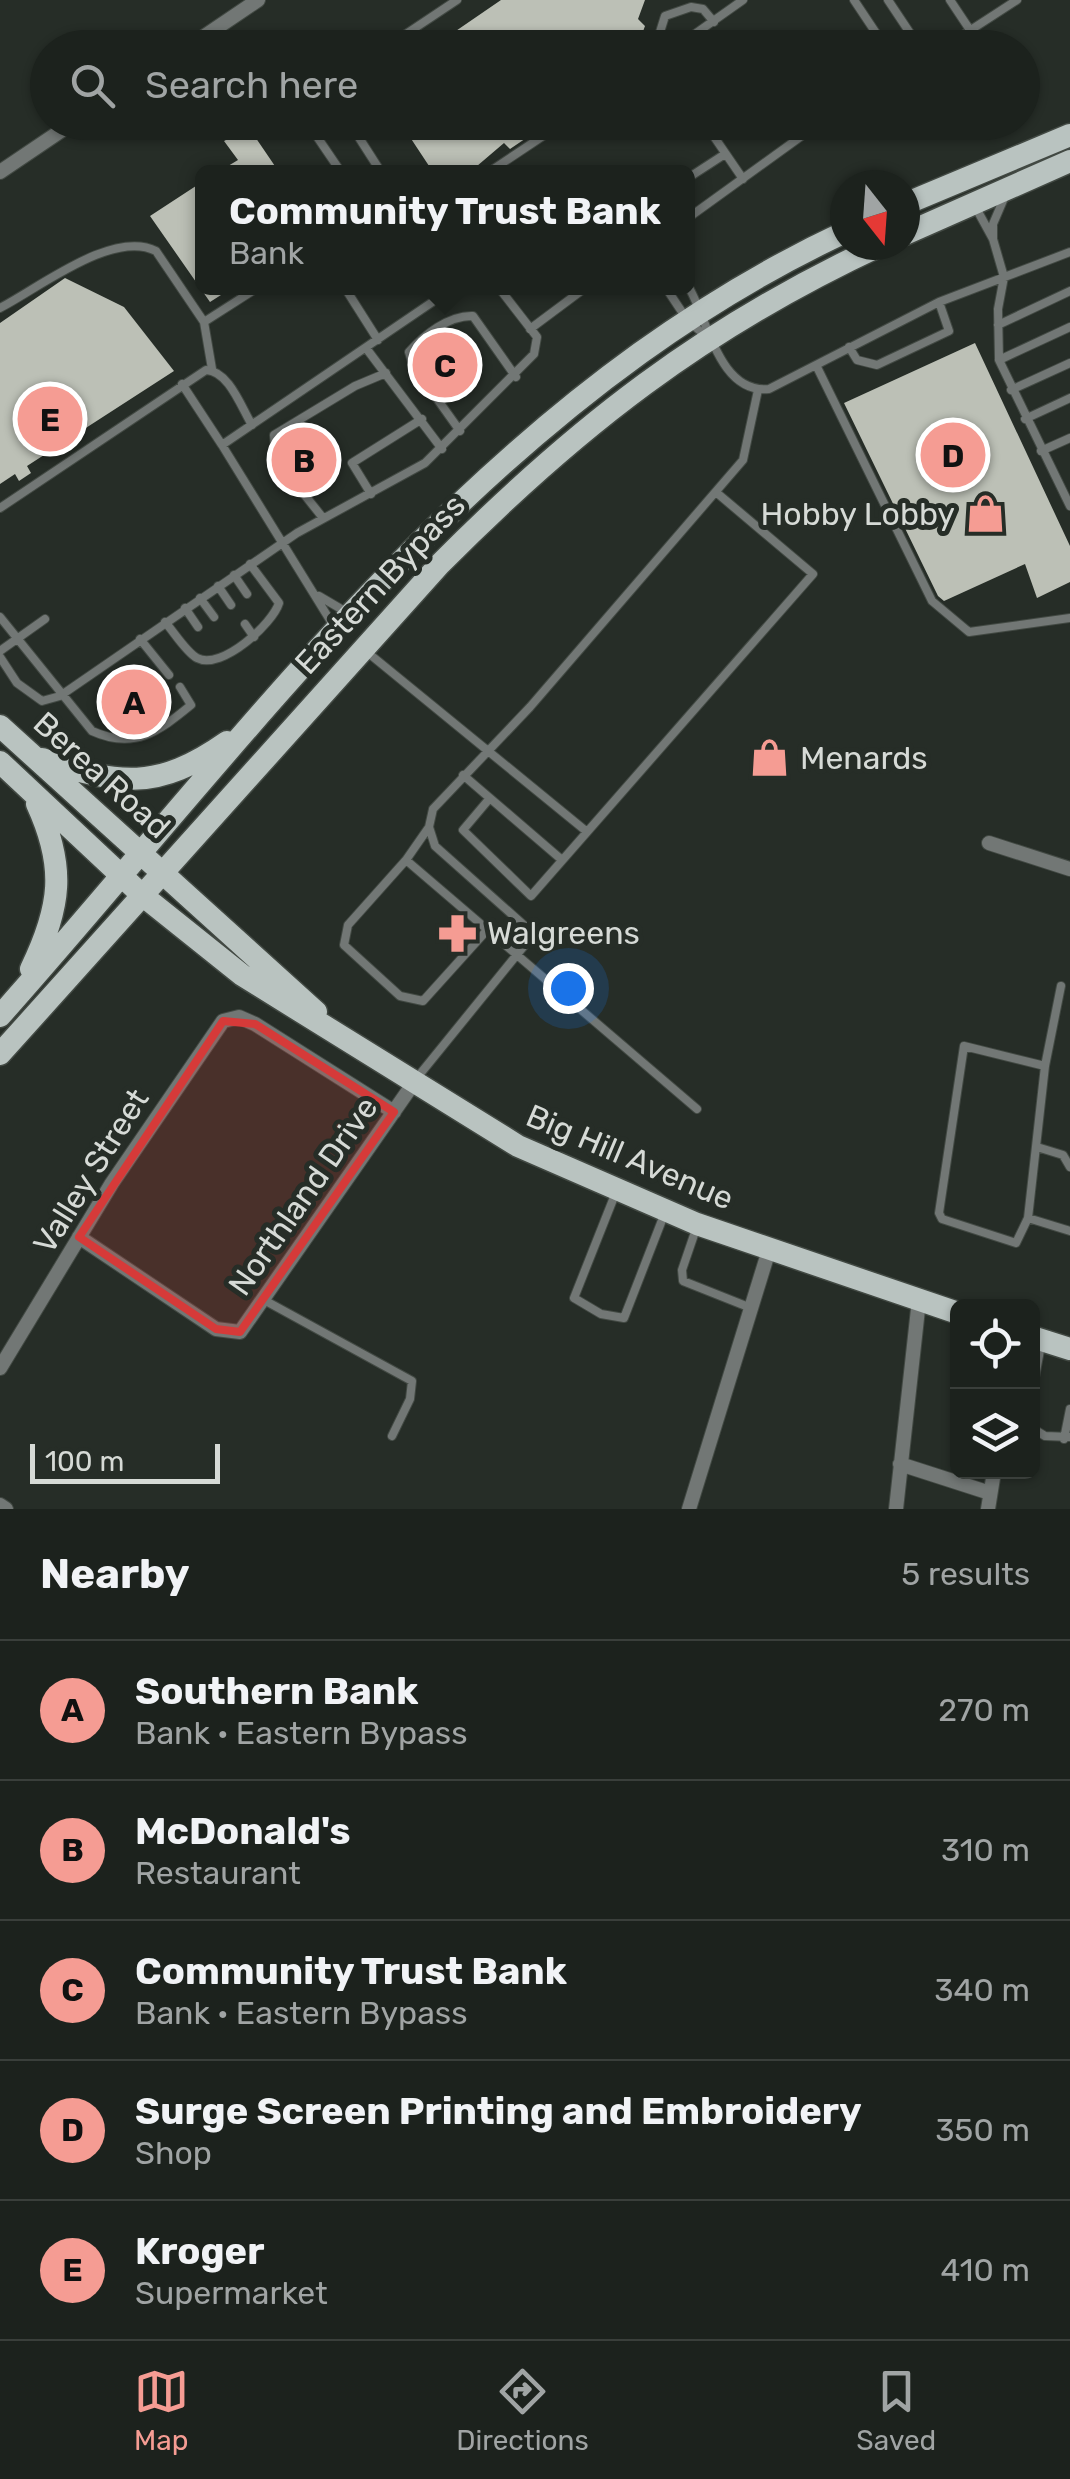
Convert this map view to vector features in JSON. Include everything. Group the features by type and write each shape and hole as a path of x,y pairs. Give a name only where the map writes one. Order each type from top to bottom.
{"main road":[{"path":"920,198 1070,137"},
{"path":"974,204 974,194 984,183 1044,159 1070,137"},
{"path":"920,227 1070,161"},
{"name":"Eastern Bypass","path":"8,1007 143,856 341,622 452,508 553,418 695,316 830,240"},
{"name":"Eastern Bypass","path":"0,1054 440,564 567,442 623,397 710,339 771,300 851,260"},
{"path":"293,726 340,661 348,638 341,622"},
{"name":"Berea Road","path":"0,726 161,873"},
{"path":"33,756 100,778 154,779 194,766 250,726"},
{"name":"Berea Road","path":"0,762 123,878"},
{"path":"8,1007 46,938 58,876 54,841 32,792"},
{"name":"Big Hill Avenue","path":"161,873 336,1032"},
{"name":"Big Hill Avenue","path":"123,878 242,976 518,1146 666,1212 950,1310"},
{"path":"1040,1340 1070,1349"}],"street":[{"path":"214,30 258,0"},
{"path":"0,172 47,140"},
{"path":"989,843 1069,866"},
{"name":"Valley Street","path":"0,1368 79,1238 223,1021 238,1017 394,1112"},
{"name":"Northland Drive","path":"79,1238 206,1323 234,1334 246,1326 412,1084"},
{"path":"689,1509 770,1250"},
{"path":"896,1509 919,1300"},
{"path":"900,1464 989,1501"}],"lane":[{"path":"412,30 457,0"},
{"path":"702,30 743,0"},
{"path":"854,0 874,30"},
{"path":"888,0 908,30"},
{"path":"955,2 970,30 1017,0"},
{"path":"660,30 664,16 674,10 704,9 714,22"},
{"path":"319,140 336,165"},
{"path":"361,140 377,165"},
{"path":"504,165 539,140"},
{"path":"716,140 742,179"},
{"path":"695,213 796,140"},
{"path":"695,173 725,154"},
{"path":"992,239 999,206 1010,188"},
{"path":"974,204 992,239 1004,277 998,325 999,360 1070,506"},
{"path":"0,308 121,245 147,246 156,251 204,322 212,369 225,379 252,425"},
{"path":"673,295 695,316 735,376 758,390 780,385 939,302 1070,252"},
{"path":"998,325 1070,291"},
{"path":"204,322 247,295"},
{"path":"350,295 378,340"},
{"path":"222,444 443,295"},
{"path":"45,619 0,654 18,683 42,701 60,696 284,542 407,475 460,432 516,376 536,348 536,337 504,295"},
{"path":"530,329 573,295"},
{"path":"690,295 695,316 710,339"},
{"path":"849,347 857,360 877,365 949,331 939,302"},
{"path":"460,432 413,365 410,352 418,341 445,323 473,316 516,376"},
{"path":"999,360 1070,327"},
{"path":"366,348 442,449"},
{"path":"1011,390 1070,363"},
{"path":"816,364 932,601 969,632 1070,618"},
{"path":"0,508 182,384 212,369"},
{"path":"323,518 276,459 274,436 355,386 386,374"},
{"path":"182,384 284,542 297,572 341,622"},
{"path":"488,930 423,1002 400,996 344,945 348,925 406,860 429,827 434,809 485,750 530,708 743,460 758,390"},
{"path":"1025,419 1070,398"},
{"path":"370,494 352,463 422,420"},
{"path":"1042,451 1070,438"},
{"path":"1057,482 1070,476"},
{"path":"490,798 462,830 532,896 813,574 717,493"},
{"path":"165,622 196,658 218,656 254,637 263,618 279,604 250,564"},
{"path":"234,575 247,594"},
{"path":"218,586 231,605"},
{"path":"315,593 332,618 341,622"},
{"path":"200,598 214,618"},
{"path":"185,608 198,627"},
{"path":"0,618 92,731 112,740 134,740 158,732 191,705 180,687"},
{"path":"245,624 254,637"},
{"path":"228,638 236,649"},
{"path":"140,639 170,675"},
{"path":"211,646 218,656"},
{"path":"363,650 586,830"},
{"path":"463,775 562,860"},
{"path":"412,1084 528,941 526,927 435,846 429,827"},
{"path":"406,860 697,1109"},
{"path":"1045,1066 964,1046 939,1214 942,1219 1016,1243 1028,1218 1045,1066 1061,986"},
{"path":"1037,1146 1063,1154 1070,1166"},
{"path":"616,1192 574,1298 602,1314 624,1318 666,1212"},
{"path":"1028,1218 1070,1231"},
{"path":"698,1224 681,1276 688,1286 751,1308"},
{"path":"264,1300 412,1380 410,1399 392,1436"},
{"path":"1040,1430 1067,1438 1070,1409"}],"highlighted area":[{"path":"223,1021 255,1024 394,1112 240,1332 216,1329 79,1237"}],"building":[{"path":"501,0 645,0 638,19 645,26 644,30 457,30"},
{"path":"257,140 274,165 230,165 238,160 224,141"},
{"path":"412,140 523,140 510,149 504,143 478,165 428,165"},
{"path":"195,187 195,280 150,216"},
{"path":"65,278 124,307 174,371 27,466 31,473 19,481 15,474 0,484 0,323"},
{"path":"975,343 1070,546 1070,582 1037,598 1025,564 944,601 938,596 844,403"},
{"path":"308,427 335,468 307,486 283,456 282,439"}],"place":[{"name":"Community Trust Bank","path":"445,365"},
{"name":"Kroger","path":"50,419"},
{"name":"Surge Screen Printing and Embroidery","path":"953,455"},
{"name":"McDonald's","path":"304,460"},
{"name":"Hobby Lobby","path":"985,514"},
{"name":"Southern Bank","path":"134,702"},
{"name":"Menards","path":"770,758"},
{"name":"Walgreens","path":"457,933"}]}
